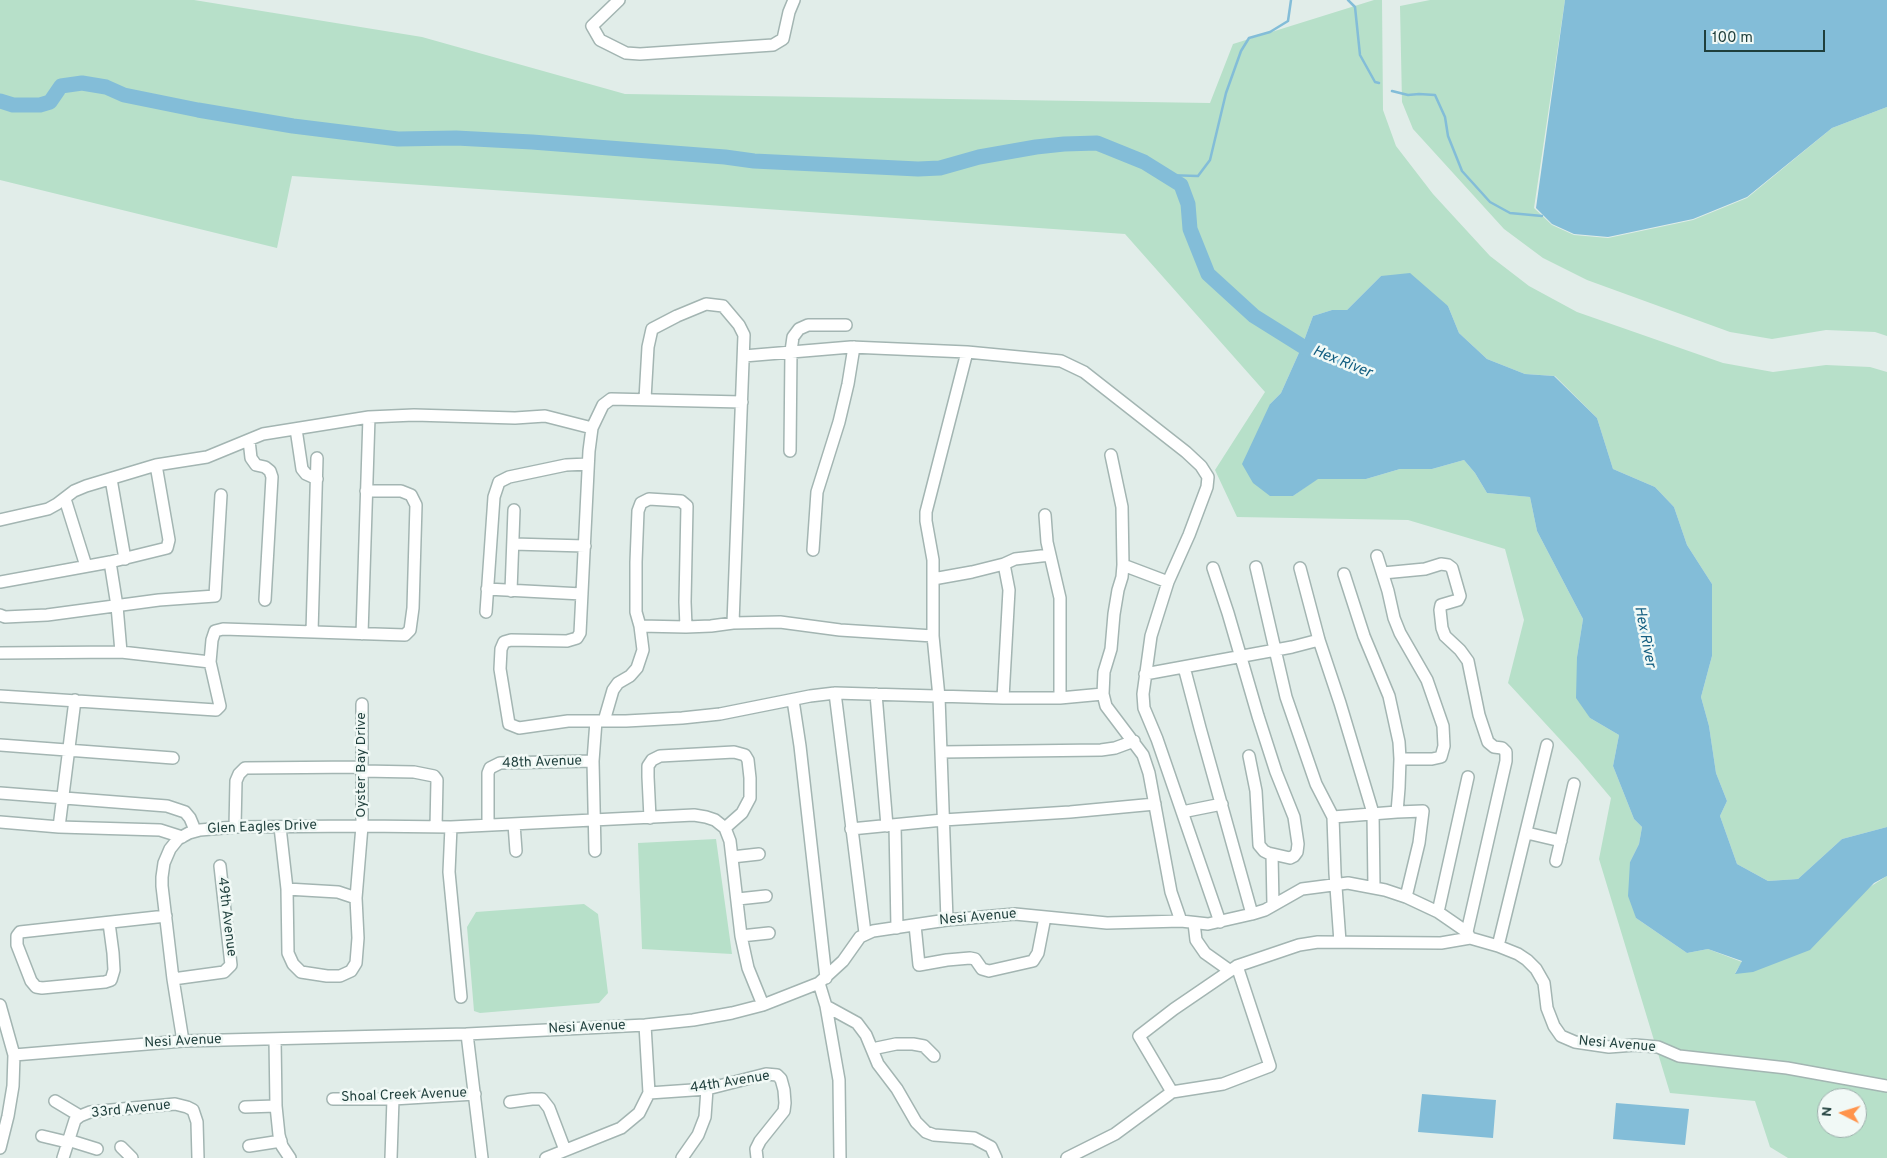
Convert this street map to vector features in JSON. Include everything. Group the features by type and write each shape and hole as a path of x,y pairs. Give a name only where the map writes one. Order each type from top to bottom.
{"street":[{"path":"619,0 592,26 600,40 626,53 640,54 773,45 783,39 789,12 794,0"},
{"path":"645,399 652,329 706,304 723,306 739,325 744,335 733,623"},
{"path":"790,451 791,351 793,337 799,328 808,325 846,325"},
{"path":"814,550 817,492 839,422 854,347"},
{"path":"744,356 854,347 967,352 1052,360 1071,365 1084,372 1186,452 1201,466 1208,477 1207,487 1189,536 1168,582 1151,636 1143,694 1144,708 1157,739 1220,922"},
{"path":"947,920 939,697 933,636 933,560 926,512 967,352"},
{"path":"742,402 611,399 603,405 592,428 588,464 580,633 577,638 567,641 512,640 504,642 501,649 500,669 509,724 519,728 568,721 682,718 720,714 835,694 1003,698 1060,698 1103,694"},
{"path":"0,520 48,509 74,492 111,479 156,465 207,457 263,434 370,417 414,415 515,418 545,416 592,428"},
{"path":"362,634 370,417"},
{"path":"296,429 302,469 306,474 317,479"},
{"path":"249,440 252,458 256,465 265,467 270,471 272,477 265,600"},
{"path":"1111,455 1122,507 1123,565 1114,614 1111,649 1104,672 1103,694 1106,706 1134,741 1143,756 1149,773 1171,892 1181,921"},
{"path":"312,632 318,458"},
{"path":"486,612 494,497 499,482 509,477 566,465 588,464"},
{"path":"0,582 125,559 160,551 169,546 165,511 156,465"},
{"path":"111,479 125,559"},
{"path":"0,696 216,710 220,706 210,662 212,640 215,631 222,629 405,635 410,630 413,608 416,505 412,495 401,491 366,491"},
{"path":"0,615 6,617 28,616 159,600 215,596 221,495"},
{"path":"65,499 86,566"},
{"name":"48th Avenue","path":"594,820 593,761 600,721 613,690 618,683 630,676 637,668 643,650 636,612 638,511 641,503 649,499 681,501 687,506 686,627"},
{"path":"511,590 514,510"},
{"path":"1045,515 1047,542 1060,598 1060,698"},
{"path":"513,544 585,546"},
{"path":"933,578 972,572 1004,564 1016,558 1050,555"},
{"path":"1377,556 1394,618 1400,633 1427,680 1443,726 1444,746 1441,757 1432,760 1400,759"},
{"path":"110,562 117,606 121,652"},
{"path":"1003,698 1009,590 1004,564"},
{"path":"1172,1092 1138,1036 1233,968 1299,945 1340,942 1441,943 1469,935 1506,761 1506,752 1502,748 1494,747 1488,742 1479,715 1468,661 1446,636 1442,628 1441,605 1458,600 1460,594 1452,568 1446,564 1441,564 1425,569 1383,573"},
{"path":"1123,565 1168,582"},
{"path":"1256,567 1286,697 1316,784 1334,817 1340,942"},
{"path":"1213,568 1276,772 1294,817 1298,844 1297,852 1290,858 1264,851 1259,845 1256,791 1250,756"},
{"path":"1300,568 1319,640 1373,813 1374,887"},
{"path":"1344,574 1364,636 1390,696 1400,759 1397,812"},
{"path":"487,589 582,594"},
{"path":"640,626 686,627 780,622 840,630 933,636"},
{"path":"1145,674 1240,655 1276,650 1319,640"},
{"path":"0,652 121,652 210,662"},
{"path":"1184,667 1252,914"},
{"path":"835,694 865,934"},
{"path":"876,694 891,826 897,928"},
{"path":"59,827 75,700"},
{"path":"793,700 800,746 823,981 838,1080 840,1158"},
{"name":"Oyster Bay Drive","path":"356,898 362,826 362,704"},
{"path":"941,752 1101,750 1115,748 1134,741"},
{"path":"0,745 173,758"},
{"path":"1498,946 1547,745"},
{"path":"650,818 648,766 652,760 660,756 734,752 745,755 748,760 750,798 742,813 725,828 730,841 741,936 748,968 763,1005"},
{"name":"48th Avenue","path":"488,825 488,774 490,768 500,763 593,761"},
{"path":"235,827 236,781 239,774 245,768 362,769 414,772 434,776 436,780 436,827"},
{"path":"1438,912 1468,777"},
{"path":"1556,861 1574,784"},
{"path":"0,793 167,806 184,812 190,818 195,830"},
{"path":"851,829 1155,804"},
{"path":"1182,812 1222,804"},
{"path":"1334,817 1423,811 1419,843 1406,897"},
{"name":"Glen Eagles Drive","path":"183,1041 173,979 162,877 164,863 170,849 182,837 195,830 235,827 451,827 694,816 715,820 725,828"},
{"path":"594,820 595,851"},
{"path":"0,822 59,827 160,830 182,837"},
{"path":"514,824 516,851"},
{"path":"280,827 287,889 288,953 293,964 301,972 327,976 340,976 351,971 356,963 358,938 356,898 338,892 287,889"},
{"path":"451,827 449,872 461,997"},
{"path":"1527,833 1561,841"},
{"path":"732,857 759,854"},
{"path":"1272,854 1273,905"},
{"name":"49th Avenue","path":"173,979 224,972 232,965 220,866"},
{"name":"Nesi Avenue","path":"14,1055 183,1041 468,1034 645,1025 710,1018 763,1005 823,981 843,961 860,937 872,931 947,920 1015,914 1107,923 1181,921 1208,924 1252,914 1302,889 1348,884 1374,887 1406,897 1438,912 1469,935 1518,954 1536,969 1544,983 1547,1008 1554,1026 1561,1036 1575,1042 1609,1047 1635,1045 1658,1047 1678,1056 1787,1068 1887,1086"},
{"path":"738,899 766,896"},
{"path":"109,923 114,970 111,980 42,988 36,987 31,981 17,945 17,936 20,932 166,916"},
{"path":"915,924 919,965 970,958 975,959 982,969 989,971 1033,961 1036,958 1041,942 1045,917"},
{"path":"1067,1158 1115,1134 1172,1092 1223,1084 1270,1066 1233,968 1205,953 1196,940 1194,923"},
{"path":"741,936 769,933"},
{"path":"0,1005 14,1055 13,1086 0,1148"},
{"path":"826,1006 857,1023 866,1035 878,1064 897,1089 916,1122 926,1132 934,1135 974,1138 986,1142 992,1147 996,1158"},
{"path":"546,1158 621,1128 639,1113 649,1093 645,1025"},
{"path":"468,1034 482,1158"},
{"path":"274,1039 276,1106 281,1140 290,1158"},
{"path":"872,1049 896,1044 913,1044 924,1046 934,1056"},
{"name":"44th Avenue","path":"649,1093 707,1088 766,1074 777,1075 781,1080 785,1103 784,1111 760,1141 756,1148 757,1158"},
{"path":"682,1158 698,1135 705,1117 707,1088"},
{"name":"Shoal Creek Avenue","path":"333,1099 393,1099 475,1094"},
{"path":"510,1102 532,1098 542,1099 549,1108 565,1150"},
{"path":"391,1158 393,1099"},
{"name":"33rd Avenue","path":"55,1101 80,1116"},
{"name":"33rd Avenue","path":"63,1158 75,1120 80,1116 90,1112 174,1104 187,1106 193,1110 197,1122 198,1158"},
{"path":"244,1107 276,1106"},
{"path":"42,1136 97,1149"},
{"path":"249,1146 281,1140"},
{"path":"121,1147 132,1158"}],"green space":[{"path":"0,0 194,0 422,37 625,94 1210,103 1233,44 1374,0 1382,0 1383,110 1396,146 1433,194 1490,256 1529,286 1577,312 1723,363 1773,372 1826,365 1870,367 1887,372 1887,827 1842,839 1798,879 1768,881 1737,864 1720,816 1727,801 1716,773 1709,726 1701,697 1712,656 1712,584 1687,545 1674,507 1655,487 1613,469 1597,418 1555,376 1525,374 1487,359 1459,333 1448,306 1381,276 1347,310 1332,310 1313,316 1281,393 1270,404 1293,496 1318,478 1366,479 1400,469 1432,469 1464,460 1475,473 1487,493 1530,497 1537,531 1583,619 1577,657 1590,718 1619,735 1613,766 1634,819 1642,827 1639,844 1630,862 1636,918 1687,953 1708,949 1742,962 1735,973 1887,876 1887,1158 1788,1158 1770,1147 1755,1101 1670,1093 1599,859 1611,798 1579,760 1508,683 1524,620 1505,549 1408,520 1237,517 1215,470 1265,392 1125,234 292,176 277,248 0,180"},
{"path":"1430,0 1565,0 1534,208 1552,225 1574,235 1608,238 1693,220 1747,198 1832,128 1887,107 1887,336 1875,332 1826,330 1772,339 1730,332 1587,280 1543,258 1504,229 1413,129 1402,102 1400,6"},
{"path":"716,839 732,954 642,949 638,843"},
{"path":"584,904 598,914 608,993 599,1003 480,1013 474,1011 467,927 476,912"}],"water":[{"path":"1565,0 1887,0 1887,107 1832,128 1747,197 1693,219 1608,237 1574,234 1552,224 1536,208"},
{"name":"Hex River","path":"1410,273 1448,306 1459,333 1487,359 1525,374 1554,376 1597,418 1613,469 1655,487 1674,507 1687,545 1712,584 1712,656 1701,697 1709,726 1716,773 1727,801 1720,816 1737,864 1768,881 1798,879 1842,839 1887,827 1887,876 1874,883 1810,950 1753,972 1735,974 1742,961 1708,949 1687,953 1636,918 1628,896 1630,862 1639,844 1642,827 1634,819 1613,766 1619,735 1590,718 1576,698 1577,657 1583,619 1537,531 1530,497 1487,493 1475,473 1464,460 1432,469 1400,469 1366,479 1318,479 1293,496 1270,496 1253,483 1242,464 1270,404 1281,393 1313,316 1332,310 1347,310 1381,276"},
{"path":"1422,1094 1496,1100 1493,1138 1418,1132"},
{"path":"1616,1103 1689,1109 1685,1145 1613,1139"}],"waterway":[{"path":"1165,175 1198,176 1210,160 1226,93 1241,51 1249,38 1270,32 1288,21 1291,0"},
{"path":"1348,0 1355,7 1360,55 1375,82 1379,83"},
{"name":"Hex River","path":"0,101 13,105 40,105 50,102 61,86 82,83 106,87 124,95 198,110 293,126 398,139 456,138 532,142 725,157 754,161 918,169 940,168 979,157 1036,147 1097,143 1144,162 1181,185 1188,204 1190,229 1208,274 1254,316 1302,346 1320,354"},
{"path":"1392,91 1408,95 1435,95 1445,117 1448,136 1462,171 1490,202 1510,213 1542,216"}]}
